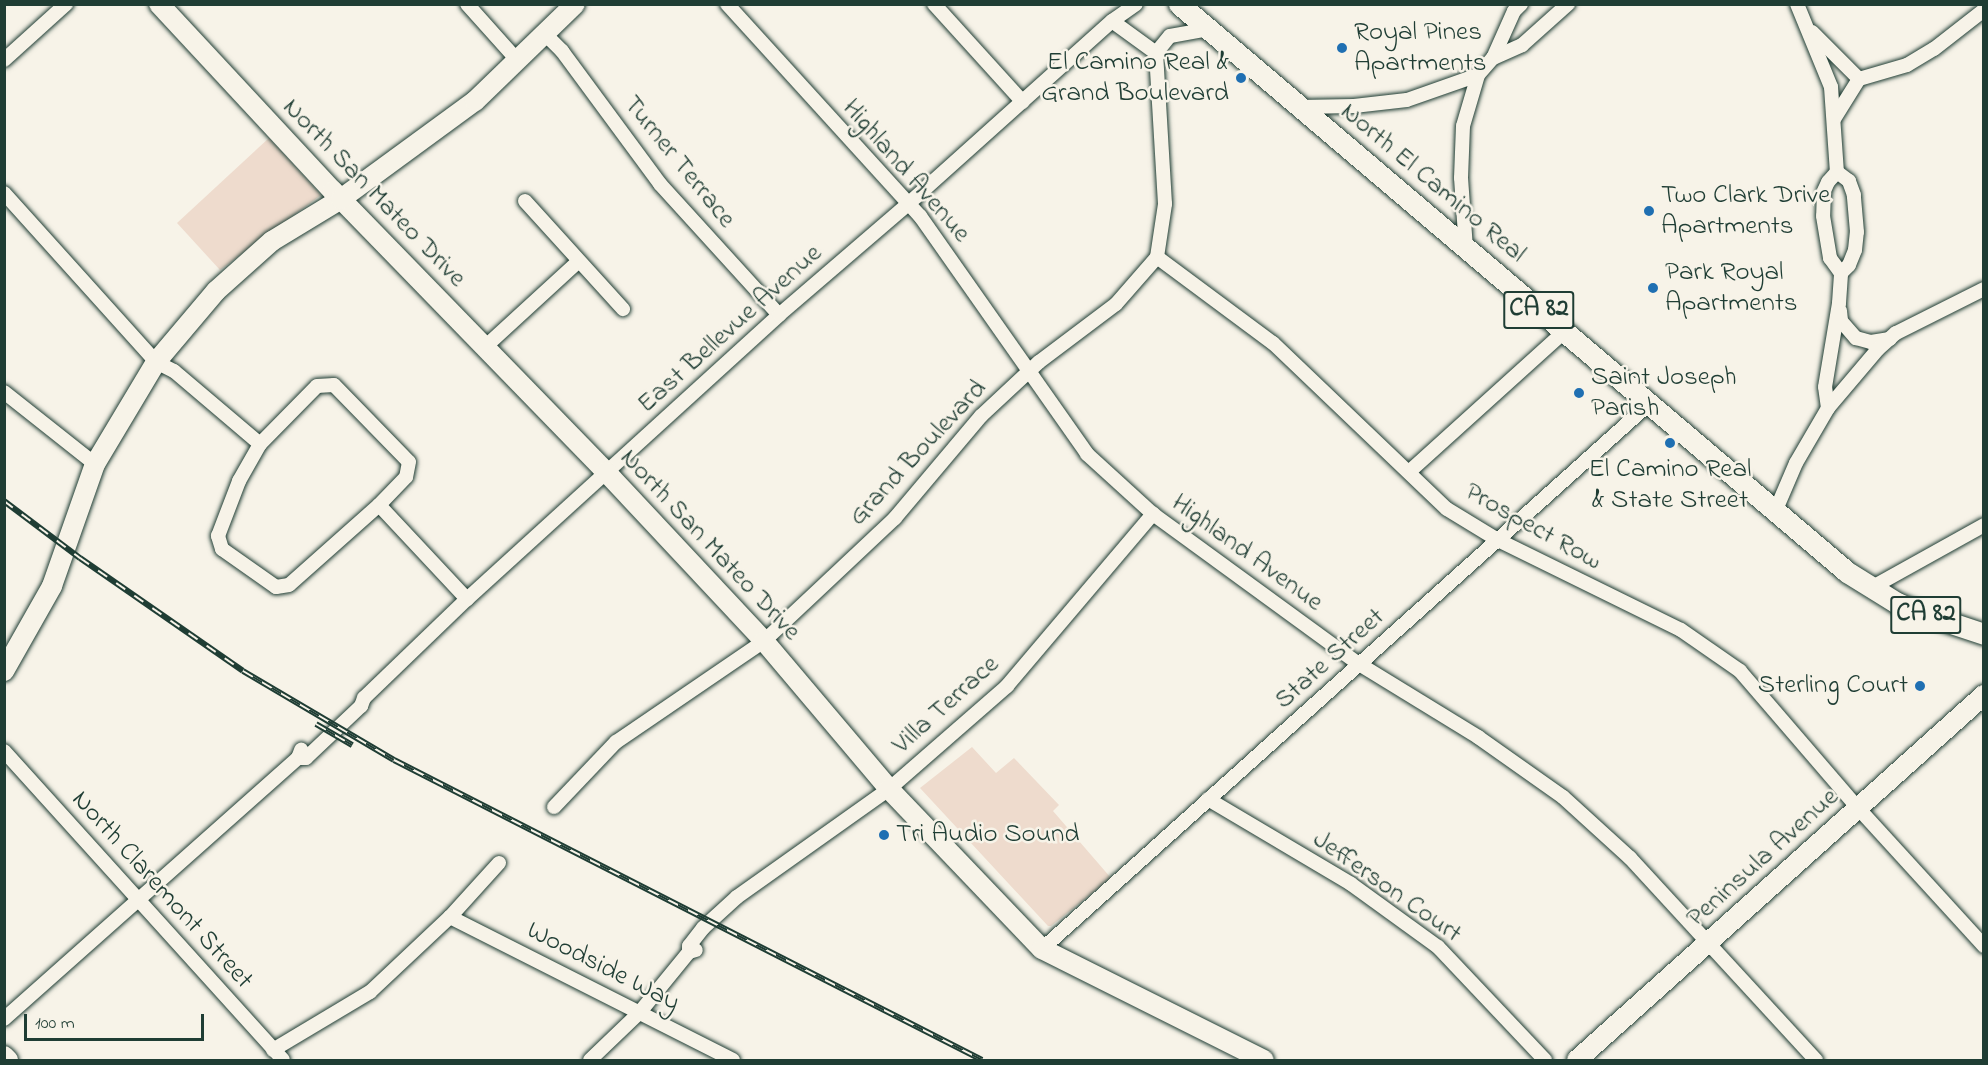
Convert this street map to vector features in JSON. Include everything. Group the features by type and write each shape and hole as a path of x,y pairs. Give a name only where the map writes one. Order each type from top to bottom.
{"main road":[{"name":"North San Mateo Drive","path":"159,4 341,199 606,472 764,641 889,789 1042,949 1263,1060"},
{"path":"4,671 52,586 95,464 156,362 216,291 273,241 341,199 475,101 546,35 575,4"},
{"name":"North El Camino Real","path":"1179,4 1775,512 1871,588"},
{"name":"CA 82","path":"1871,588 1924,615 1983,634"},
{"name":"Peninsula Avenue","path":"1577,1060 1710,943 1983,695"},
{"path":"4,1056 8,1060"}],"street":[{"path":"4,60 66,4"},
{"path":"467,4 518,61"},
{"name":"Highland Avenue","path":"727,4 920,216 1087,454 1152,514 1359,664 1478,737 1563,797 1630,858 1816,1060"},
{"path":"934,4 1023,102"},
{"name":"East Bellevue Avenue","path":"4,1019 137,898 298,758 306,758 361,706 364,698 467,599 606,472 779,315 908,204 1112,21 1136,4"},
{"path":"1466,249 1461,178 1463,126 1478,75 1493,58 1509,21 1521,4"},
{"path":"1493,58 1522,45 1568,4"},
{"path":"1797,4 1831,87 1837,172 1824,191 1822,216 1830,258 1842,273"},
{"path":"1834,119 1859,79 1907,65 1925,55 1959,31 1981,9"},
{"path":"1112,21 1156,53"},
{"path":"1806,27 1859,79"},
{"path":"1157,257 1165,204 1156,53 1170,36 1208,29"},
{"name":"Turner Terrace","path":"546,35 562,51 660,184 779,315"},
{"path":"1299,107 1354,106 1407,100 1478,75"},
{"path":"1828,408 1825,387 1842,273 1855,250 1857,209 1849,181 1837,172"},
{"path":"4,193 156,362 174,371 260,444"},
{"path":"525,201 623,309"},
{"name":"Grand Boulevard","path":"554,807 616,742 764,641 895,518 981,416 1030,370 1116,304 1157,257"},
{"name":"Prospect Row","path":"1157,257 1273,343 1410,471 1447,509 1498,540 1681,630 1740,671 1858,808 1983,946"},
{"path":"485,347 579,261"},
{"path":"1775,512 1796,463 1828,408 1858,371 1890,339 1983,289"},
{"path":"1839,303 1841,321 1856,338 1870,342 1890,339"},
{"path":"1410,471 1564,332"},
{"path":"334,385 409,462 406,477 379,505 289,585 276,587 222,549 218,536 240,481 260,444 316,386 334,385"},
{"path":"4,392 95,464"},
{"name":"State Street","path":"1042,949 1649,405"},
{"path":"379,505 467,599"},
{"name":"Villa Terrace","path":"590,1060 640,1012 689,952 696,950 740,902 741,897 889,789 1007,686 1152,514"},
{"path":"1871,588 1983,525"},
{"name":"North Claremont Street","path":"4,751 283,1060"},
{"name":"Jefferson Court","path":"1208,799 1351,884 1438,947 1545,1060"},
{"path":"273,1050 370,992 450,917 498,863"},
{"name":"Woodside Way","path":"450,917 733,1060"}],"shaded area":[{"path":"269,138 321,195 220,270 177,223"},
{"path":"972,747 996,773 1014,758 1059,805 1053,811 1111,878 1051,926 1048,926 920,788"}],"railway":[{"path":"4,501 80,558 243,671 394,760 982,1060"},
{"path":"316,724 352,745"}],"place":[{"name":"Royal Pines Apartments","path":"1342,48"},
{"name":"El Camino Real & Grand Boulevard","path":"1241,78"},
{"name":"Two Clark Drive Apartments","path":"1649,211"},
{"name":"Park Royal Apartments","path":"1653,288"},
{"name":"Saint Joseph Parish","path":"1579,393"},
{"name":"El Camino Real & State Street","path":"1670,443"},
{"name":"Sterling Court","path":"1920,686"},
{"name":"Tri Audio Sound","path":"884,835"}]}
